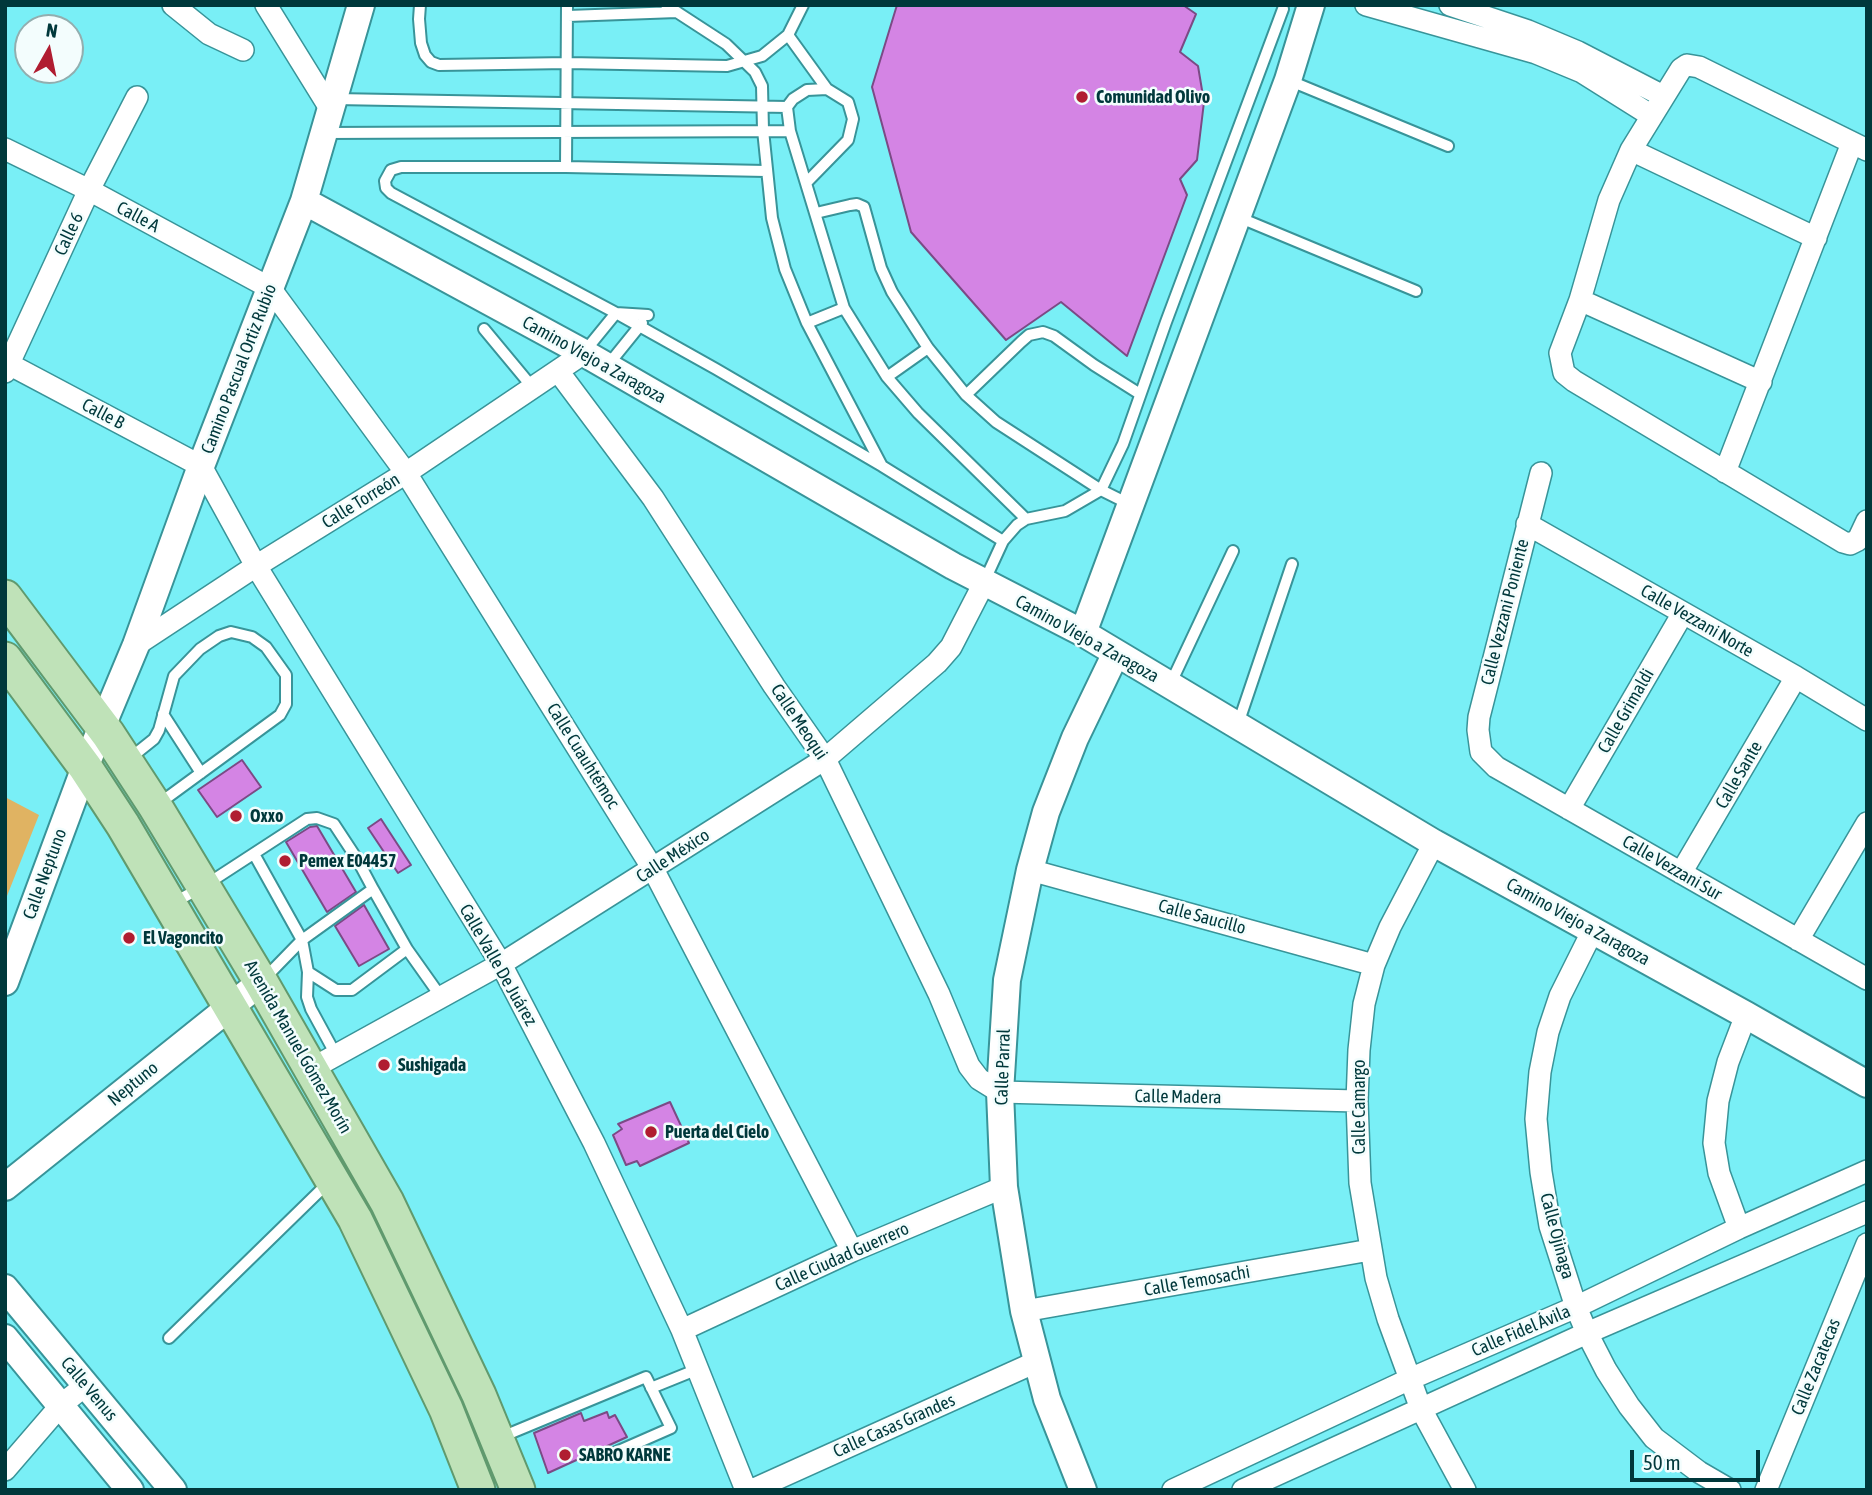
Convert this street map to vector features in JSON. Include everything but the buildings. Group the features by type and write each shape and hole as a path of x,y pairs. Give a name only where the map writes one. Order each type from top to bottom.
{"main road":[{"name":"Avenida Manuel Gómez Morín","path":"5,597 126,761 261,982 323,1062 480,1395 518,1490"},
{"path":"5,659 85,767 231,1006 355,1219 440,1397 478,1490"}],"street":[{"path":"173,5 209,34 243,50"},
{"path":"266,5 330,114"},
{"name":"Camino Pascual Ortiz Rubio","path":"102,728 304,201 361,5"},
{"path":"1366,5 1536,53 1582,72 1652,116"},
{"path":"1450,5 1528,31 1578,52 1663,96"},
{"path":"1083,633 1288,80 1294,10"},
{"path":"1726,472 1816,238 1859,146 1692,65 1681,69 1663,96 1632,150 1609,200 1580,300 1560,353 1560,365 1564,373 1574,381 1726,472 1843,542 1850,544 1858,540 1867,521"},
{"name":"Calle 6","path":"7,366 89,190 137,97"},
{"name":"Calle A","path":"5,149 89,190 270,288"},
{"path":"1632,150 1816,238"},
{"name":"Camino Viejo a Zaragoza","path":"304,201 584,353 984,583 1083,633 1434,843 1746,1014 1867,1084"},
{"name":"Calle Cuauhtémoc","path":"270,288 406,473 653,869 852,1251"},
{"path":"1580,300 1761,382"},
{"name":"Calle Torreón","path":"136,645 256,566 406,473 584,353"},
{"name":"Calle B","path":"7,366 201,466"},
{"name":"Calle Meoqui","path":"558,371 653,498 774,686 825,759 939,994 969,1066 979,1079 1000,1092"},
{"name":"Calle Valle De Juárez","path":"201,466 256,566 501,964 594,1143 682,1330 746,1490"},
{"name":"Calle Vezzani Poniente","path":"1481,752 1479,717 1541,473"},
{"name":"Calle Vezzani Norte","path":"1527,524 1867,720"},
{"name":"Calle México","path":"323,1062 501,964 825,759 951,648 984,583"},
{"name":"Calle Grimaldi","path":"1569,809 1683,613"},
{"name":"Calle Parral","path":"1083,1490 1047,1399 1024,1311 1004,1187 1000,1092 1007,980 1030,870 1046,812 1075,738 1116,653"},
{"name":"Calle Sante","path":"1681,873 1796,677"},
{"name":"Calle Neptuno","path":"5,982 102,728"},
{"name":"Calle Vezzani Sur","path":"1481,752 1496,767 1867,979"},
{"path":"1798,940 1866,825"},
{"name":"Calle Camargo","path":"1421,1409 1388,1319 1370,1250 1360,1183 1357,1101 1364,1004 1374,965 1390,927 1434,843"},
{"name":"Calle Saucillo","path":"1030,870 1374,965"},
{"name":"Calle Ojinaga","path":"1593,930 1560,996 1548,1032 1540,1072 1536,1119 1550,1226 1576,1307 1617,1388 1654,1438 1699,1472 1730,1490"},
{"name":"Neptuno","path":"5,1187 261,982"},
{"path":"1740,1228 1720,1173 1714,1143 1718,1101 1728,1062 1746,1014"},
{"name":"Calle Madera","path":"1000,1092 1357,1101"},
{"name":"Calle Fidel Ávila","path":"1173,1490 1867,1171"},
{"name":"Calle Ciudad Guerrero","path":"682,1330 852,1251 1004,1187"},
{"name":"Calle Fidel Ávila","path":"1243,1490 1587,1333 1867,1212"},
{"name":"Calle Zacatecas","path":"1766,1490 1867,1244"},
{"name":"Calle Temosachi","path":"1024,1311 1370,1250"},
{"name":"Calle Venus","path":"5,1288 173,1490"},
{"name":"Calle Venus","path":"5,1338 130,1490"},
{"name":"Calle Casas Grandes","path":"752,1490 1036,1362"},
{"path":"5,1470 61,1405 86,1385"},
{"path":"1421,1409 1465,1490"}],"lane":[{"path":"420,5 421,43 425,55 431,62 439,65 727,66 762,56 788,35 803,5"},
{"path":"666,5 716,35 755,72 762,86 766,171 772,218 785,269 807,323 882,466"},
{"path":"984,583 1003,541 1017,525 1027,519 1065,511 1101,490 1123,444 1140,394 1294,10"},
{"path":"566,166 568,11 678,12"},
{"path":"788,35 827,89 848,102 853,119 848,140 807,182"},
{"path":"1288,80 1448,146"},
{"path":"827,89 807,90 793,99 787,107 790,131 844,308 887,377 918,413 1027,519"},
{"path":"330,114 567,103 787,107"},
{"path":"330,114 567,131 790,131"},
{"path":"766,171 566,166 401,167 391,170 385,181 386,188 391,193 716,369 882,466 1003,541"},
{"path":"816,213 858,204 864,207 881,268 892,292 928,348 967,395 996,422 1101,490 1131,506"},
{"path":"1238,217 1416,291"},
{"path":"807,323 844,308"},
{"path":"584,353 616,313"},
{"path":"607,366 638,327"},
{"path":"484,329 533,388"},
{"path":"967,395 1029,335 1043,332 1054,336 1140,394"},
{"path":"887,377 928,348"},
{"path":"1170,685 1233,551"},
{"path":"1237,726 1292,564"},
{"path":"126,761 154,739 174,676 200,649 219,636 231,632 252,637 266,647 286,675 286,704 280,715 155,806"},
{"path":"163,714 201,773"},
{"path":"170,904 204,886 307,819 325,820 334,824 357,859 407,949 441,997"},
{"path":"254,854 302,940 308,972 307,997 323,1062"},
{"path":"261,982 302,940 373,889"},
{"path":"308,972 337,990 352,990 407,949"},
{"path":"169,1338 332,1179"},
{"path":"651,1388 698,1370"},
{"path":"498,1439 646,1377 671,1429 614,1453"}],"shaded area":[{"path":"5,797 39,815 5,901"}],"place":[{"name":"Comunidad Olivo","path":"1082,97"},
{"name":"Oxxo","path":"236,816"},
{"name":"Pemex E04457","path":"285,861"},
{"name":"El Vagoncito","path":"129,938"},
{"name":"Sushigada","path":"384,1065"},
{"name":"Puerta del Cielo","path":"651,1132"},
{"name":"SABRO KARNE","path":"565,1455"}]}
